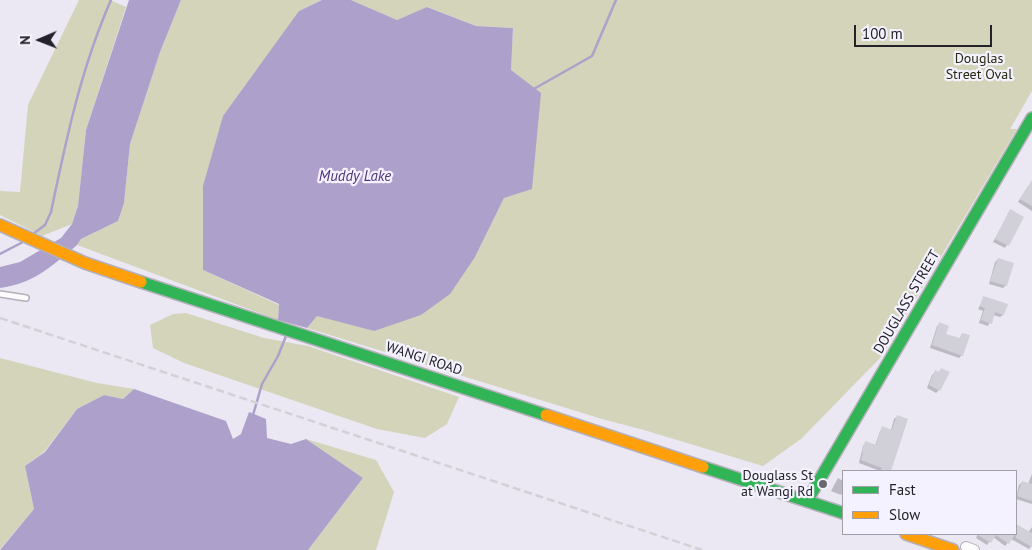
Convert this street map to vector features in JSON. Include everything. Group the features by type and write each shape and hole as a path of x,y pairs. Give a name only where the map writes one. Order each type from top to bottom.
{"main road":[{"name":"DOUGLASS STREET","path":"807,501 1032,118"},
{"name":"WANGI ROAD","path":"0,225 85,263 131,279 842,513"},
{"path":"909,535 953,550"},
{"path":"935,543 946,550"}],"lane":[{"path":"0,294 26,298"}],"green space":[{"path":"79,0 110,0 126,7 86,130 78,206 72,224 42,236 0,215 0,191 20,192 28,105"},
{"path":"181,0 322,0 299,11 203,270 279,305 278,320 77,245 81,239 118,221 124,203 130,144 160,52"},
{"name":"Douglas Street Oval","path":"351,0 1032,0 1032,91 1010,129 1017,129 881,357 801,439 763,466 602,419 307,328 317,315 374,331 475,257 504,198 513,28 476,26 428,7 397,20"},
{"path":"186,313 264,338 308,346 459,397 447,424 425,438 377,429 184,363 153,348 150,325 173,314"},
{"path":"0,358 97,383 134,389 123,399 104,395 77,409 44,452 25,466 34,509 0,549"},
{"path":"306,439 376,460 394,492 376,550 308,550 363,478"}],"water":[{"path":"129,0 181,0 160,52 130,144 124,203 118,221 81,239 77,245 42,273 22,283 0,288 0,267 20,262 61,238 72,224 78,206 86,130"},
{"name":"Muddy Lake","path":"322,0 351,0 397,20 427,7 476,26 513,28 511,70 541,93 532,189 504,198 475,257 450,294 421,315 374,331 317,316 307,328 278,320 279,304 203,270 203,186 223,116 299,11"},
{"path":"134,389 226,421 233,439 241,434 249,412 266,419 267,438 291,444 306,439 363,478 308,550 0,550 34,509 25,466 45,452 77,409 104,395 123,399"}],"building":[{"path":"1032,180 1032,206 1020,199"},
{"path":"1010,209 1024,217 1009,246 995,239"},
{"path":"998,258 1014,263 1007,286 990,281"},
{"path":"983,296 1008,304 1004,315 995,312 992,324 981,320 985,308 980,306"},
{"path":"939,322 949,326 946,334 960,338 962,333 970,335 963,356 932,345"},
{"path":"941,368 950,372 940,391 929,385 935,370 939,372"},
{"path":"897,415 908,419 891,470 881,470 882,468 861,460 865,441 876,445 882,426 892,430"},
{"path":"1022,481 1032,484 1032,501 1017,496"},
{"path":"1017,525 1032,533 1032,547 1016,538"},
{"path":"978,535 996,535 991,543"},
{"path":"996,535 1014,535 1009,544"}],"waterway":[{"path":"33,234 45,225 51,212 83,78 100,26 111,0"},
{"path":"532,90 592,56 616,0"},
{"path":"0,254 23,242"},
{"path":"253,415 262,384 278,356 286,336"}],"railway":[{"path":"0,318 702,550"}],"traffic: fast":[{"path":"807,501 1032,118"},
{"path":"141,282 546,415"},
{"path":"703,467 842,513"}],"traffic: slow":[{"path":"0,225 85,263 141,282"},
{"path":"546,415 703,467"},
{"path":"909,535 953,550"}],"place":[{"name":"Douglass St at Wangi Rd","path":"823,484"}]}
